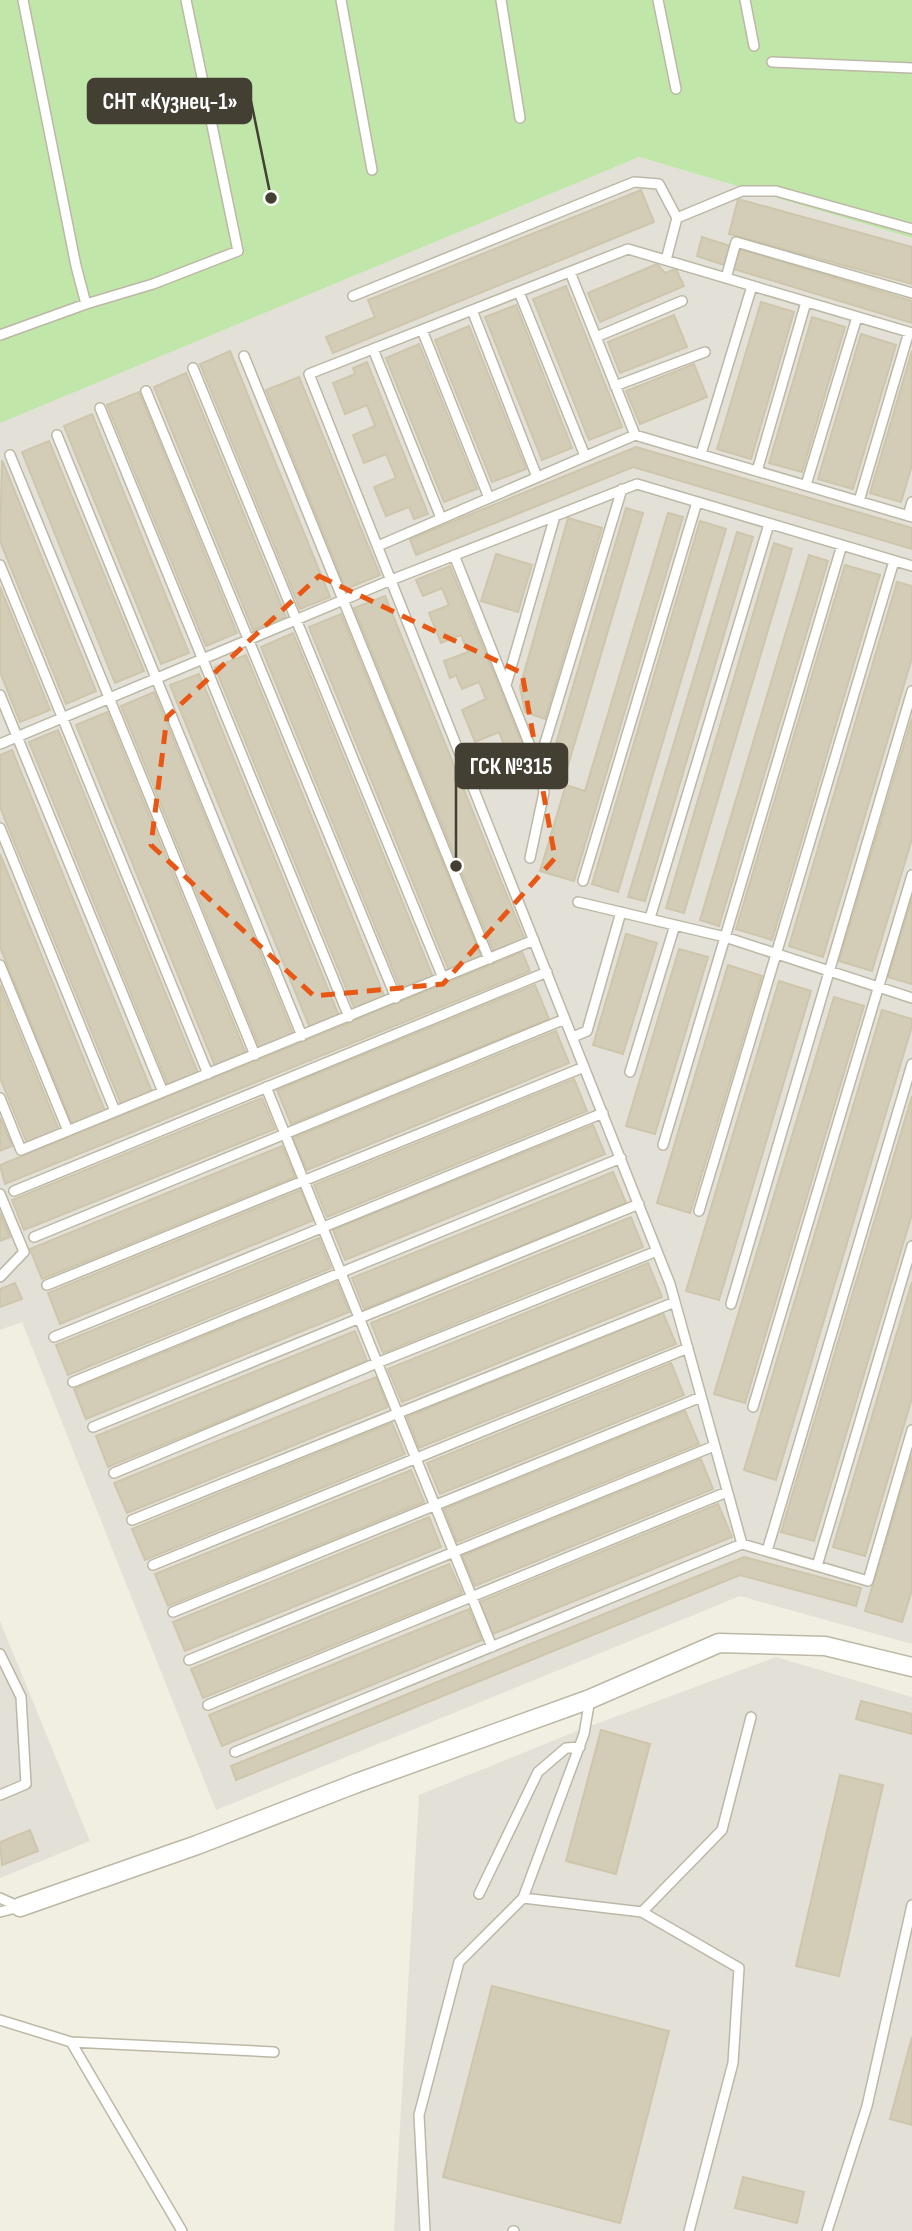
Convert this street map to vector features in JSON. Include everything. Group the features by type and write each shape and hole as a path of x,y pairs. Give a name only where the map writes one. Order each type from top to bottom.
{"street":[{"path":"20,1907 197,1845 357,1783 590,1699 719,1643 825,1646 912,1667"}],"lane":[{"path":"23,0 86,304"},
{"path":"0,335 86,304 153,284 238,251 186,0"},
{"path":"341,0 372,170"},
{"path":"501,0 520,118"},
{"path":"658,0 676,89"},
{"path":"745,0 754,46"},
{"path":"772,62 912,68"},
{"path":"353,296 634,182 659,184 677,218 666,260"},
{"path":"677,218 742,191 776,191 912,229"},
{"path":"726,278 736,242 912,293"},
{"path":"742,1544 675,1302 657,1251 309,374 628,249 911,333 859,501"},
{"path":"570,272 635,435"},
{"path":"701,454 752,286"},
{"path":"519,292 585,456"},
{"path":"596,337 682,301"},
{"path":"757,471 806,302"},
{"path":"472,310 537,477"},
{"path":"806,485 856,317"},
{"path":"422,330 489,498"},
{"path":"373,349 440,519"},
{"path":"615,386 705,352"},
{"path":"244,356 489,959"},
{"path":"193,368 443,978"},
{"path":"146,391 396,998"},
{"path":"100,408 349,1017"},
{"path":"57,435 302,1036"},
{"path":"378,546 635,435 910,516 912,502"},
{"path":"10,455 255,1055"},
{"path":"0,744 391,580 637,484 912,566"},
{"path":"538,766 622,489"},
{"path":"583,881 697,502"},
{"path":"506,685 555,516"},
{"path":"650,918 769,524"},
{"path":"663,1145 842,545"},
{"path":"454,555 538,766 544,792 530,858"},
{"path":"699,1211 894,561"},
{"path":"0,565 208,1074"},
{"path":"731,1304 912,691"},
{"path":"0,695 163,1092"},
{"path":"0,828 115,1111"},
{"path":"753,1407 912,876"},
{"path":"578,902 725,937 912,998"},
{"path":"573,1037 587,1031 621,912"},
{"path":"630,1072 675,925"},
{"path":"0,1098 21,1150 534,940"},
{"path":"0,965 68,1131"},
{"path":"14,1191 547,972"},
{"path":"34,1237 565,1019"},
{"path":"767,1551 912,1064"},
{"path":"47,1285 584,1067"},
{"path":"266,1087 492,1647"},
{"path":"54,1336 603,1113"},
{"path":"73,1382 621,1158"},
{"path":"0,1194 24,1252 0,1277"},
{"path":"93,1427 639,1204"},
{"path":"817,1566 912,1246"},
{"path":"114,1473 377,1363 657,1251"},
{"path":"132,1520 675,1302"},
{"path":"153,1565 688,1348"},
{"path":"173,1612 701,1397"},
{"path":"235,1752 742,1544 868,1581 912,1430"},
{"path":"189,1660 714,1446"},
{"path":"208,1705 727,1492"},
{"path":"0,1654 21,1696 26,1784 0,1795"},
{"path":"425,2231 419,2115 459,1962 523,1898 580,1746 590,1699"},
{"path":"642,1912 722,1830 751,1717"},
{"path":"479,1894 538,1772 566,1748 580,1746"},
{"path":"0,1898 20,1907"},
{"path":"523,1898 642,1912 739,1968 733,2063 689,2231"},
{"path":"827,2231 867,2106 912,1905"},
{"path":"0,1912 20,1907"},
{"path":"0,2020 71,2042 274,2052"},
{"path":"71,2042 183,2231"}],"highlighted area":[{"path":"319,576 522,673 555,858 443,984 314,996 151,845 167,717"}],"shaded area":[{"path":"639,157 912,238 912,1644 740,1596 216,1810 22,1322 0,1330 0,409"},
{"path":"0,1621 90,1841 0,1878"},
{"path":"776,1657 912,1697 912,2231 394,2231 419,1795 577,1731"}],"green space":[{"path":"0,0 912,0 912,238 639,157 0,423"}],"building":[{"path":"641,190 654,222 333,353 326,337 375,317 368,300"},
{"path":"738,199 912,247 912,284 729,234"},
{"path":"702,237 730,246 724,265 697,256"},
{"path":"740,249 912,301 912,323 734,269"},
{"path":"657,264 665,273 676,269 684,286 600,322 588,293"},
{"path":"566,286 622,427 589,440 533,299"},
{"path":"761,302 794,312 751,459 717,449"},
{"path":"516,305 572,448 542,460 485,317"},
{"path":"674,315 687,347 620,373 608,342"},
{"path":"812,317 845,327 802,472 769,463"},
{"path":"469,326 526,469 492,482 435,340"},
{"path":"861,334 896,345 853,489 818,479"},
{"path":"419,344 477,489 444,502 386,358"},
{"path":"230,351 330,597 300,609 200,364"},
{"path":"912,351 912,465 901,502 870,493"},
{"path":"367,362 428,514 414,519 409,507 386,516 374,487 396,478 386,454 364,463 353,435 375,426 367,405 345,414 333,383 355,374 353,368"},
{"path":"694,364 707,397 640,424 626,391"},
{"path":"186,373 286,617 253,630 154,387"},
{"path":"299,377 380,575 346,589 266,390"},
{"path":"139,392 237,633 206,646 107,405"},
{"path":"92,414 189,653 161,664 64,426"},
{"path":"49,441 144,671 115,683 22,452"},
{"path":"636,447 912,528 912,549 633,467 416,555 410,539"},
{"path":"2,460 96,691 66,704 0,541"},
{"path":"626,508 643,513 566,772 549,767"},
{"path":"668,513 683,517 574,881 540,871 566,785 585,791"},
{"path":"568,518 602,528 545,719 525,712 520,687"},
{"path":"700,521 726,529 618,892 592,884"},
{"path":"737,532 753,537 645,901 628,897"},
{"path":"774,543 792,549 684,913 666,908"},
{"path":"496,554 532,565 518,612 481,601"},
{"path":"809,555 828,561 719,926 700,920"},
{"path":"845,565 880,575 772,940 736,929"},
{"path":"450,566 534,773 498,788 485,757 505,748 499,732 475,742 462,710 486,699 479,682 462,689 456,675 450,678 444,661 468,652 461,635 441,643 429,613 449,605 442,588 423,596 416,580"},
{"path":"897,582 912,586 912,658 823,957 789,946"},
{"path":"0,587 50,710 20,722 0,672"},
{"path":"385,596 525,940 494,952 354,608"},
{"path":"341,614 481,957 449,971 309,627"},
{"path":"293,633 433,977 401,990 261,647"},
{"path":"246,655 385,998 355,1010 215,667"},
{"path":"199,674 339,1016 310,1028 170,685"},
{"path":"154,692 293,1034 260,1048 121,706"},
{"path":"107,712 246,1054 215,1066 76,725"},
{"path":"912,718 912,839 872,971 839,961"},
{"path":"58,730 198,1073 168,1085 29,742"},
{"path":"12,750 152,1092 121,1104 0,807 0,755"},
{"path":"0,854 105,1111 72,1124 0,947"},
{"path":"912,898 912,984 888,977"},
{"path":"626,934 657,943 623,1054 593,1045"},
{"path":"679,949 708,957 655,1134 626,1126"},
{"path":"522,952 530,971 5,1184 0,1165"},
{"path":"728,965 762,976 690,1213 657,1203"},
{"path":"779,981 811,991 719,1300 686,1291"},
{"path":"0,985 59,1130 27,1143 0,1078"},
{"path":"535,985 549,1019 291,1124 277,1090"},
{"path":"834,997 864,1006 745,1403 714,1394"},
{"path":"882,1010 912,1019 912,1026 776,1480 744,1470"},
{"path":"556,1031 569,1063 307,1170 293,1138"},
{"path":"574,1079 587,1111 327,1217 314,1185"},
{"path":"912,1096 912,1214 814,1541 781,1532"},
{"path":"262,1098 275,1129 24,1230 12,1200"},
{"path":"0,1118 12,1146 0,1151"},
{"path":"593,1125 605,1154 345,1260 333,1230"},
{"path":"282,1146 295,1177 42,1279 30,1249"},
{"path":"613,1172 626,1203 364,1309 352,1278"},
{"path":"301,1190 314,1220 60,1324 48,1293"},
{"path":"0,1213 10,1237 0,1241"},
{"path":"631,1217 643,1247 383,1353 371,1323"},
{"path":"319,1238 331,1268 68,1375 56,1345"},
{"path":"648,1263 662,1297 402,1402 388,1369"},
{"path":"337,1282 349,1312 86,1419 74,1389"},
{"path":"912,1282 912,1398 865,1556 833,1547"},
{"path":"15,1283 22,1299 0,1307 0,1289"},
{"path":"663,1313 676,1344 419,1448 407,1417"},
{"path":"355,1331 367,1361 108,1467 96,1436"},
{"path":"671,1363 684,1395 440,1494 427,1463"},
{"path":"376,1377 388,1407 127,1513 114,1483"},
{"path":"685,1411 699,1444 457,1542 444,1509"},
{"path":"392,1423 405,1454 145,1560 132,1529"},
{"path":"912,1455 912,1590 902,1622 865,1611"},
{"path":"701,1459 713,1489 475,1586 462,1556"},
{"path":"411,1470 424,1502 168,1606 155,1574"},
{"path":"718,1504 732,1537 493,1634 479,1602"},
{"path":"429,1517 441,1547 185,1651 173,1622"},
{"path":"744,1557 861,1588 856,1606 740,1575 236,1780 231,1766"},
{"path":"449,1564 462,1593 203,1698 191,1669"},
{"path":"469,1609 482,1640 222,1746 209,1715"},
{"path":"861,1701 912,1714 912,1734 856,1719"},
{"path":"601,1730 650,1744 616,1874 566,1861"},
{"path":"840,1775 883,1785 839,1976 796,1966"},
{"path":"30,1830 38,1851 2,1865 0,1842"},
{"path":"492,1986 669,2031 620,2223 443,2177"},
{"path":"912,2037 912,2125 890,2119"},
{"path":"743,2177 804,2192 797,2223 735,2208"}],"place":[{"name":"СНТ «Кузнец-1»","path":"271,198"},
{"name":"ГСК №315","path":"456,866"}]}
